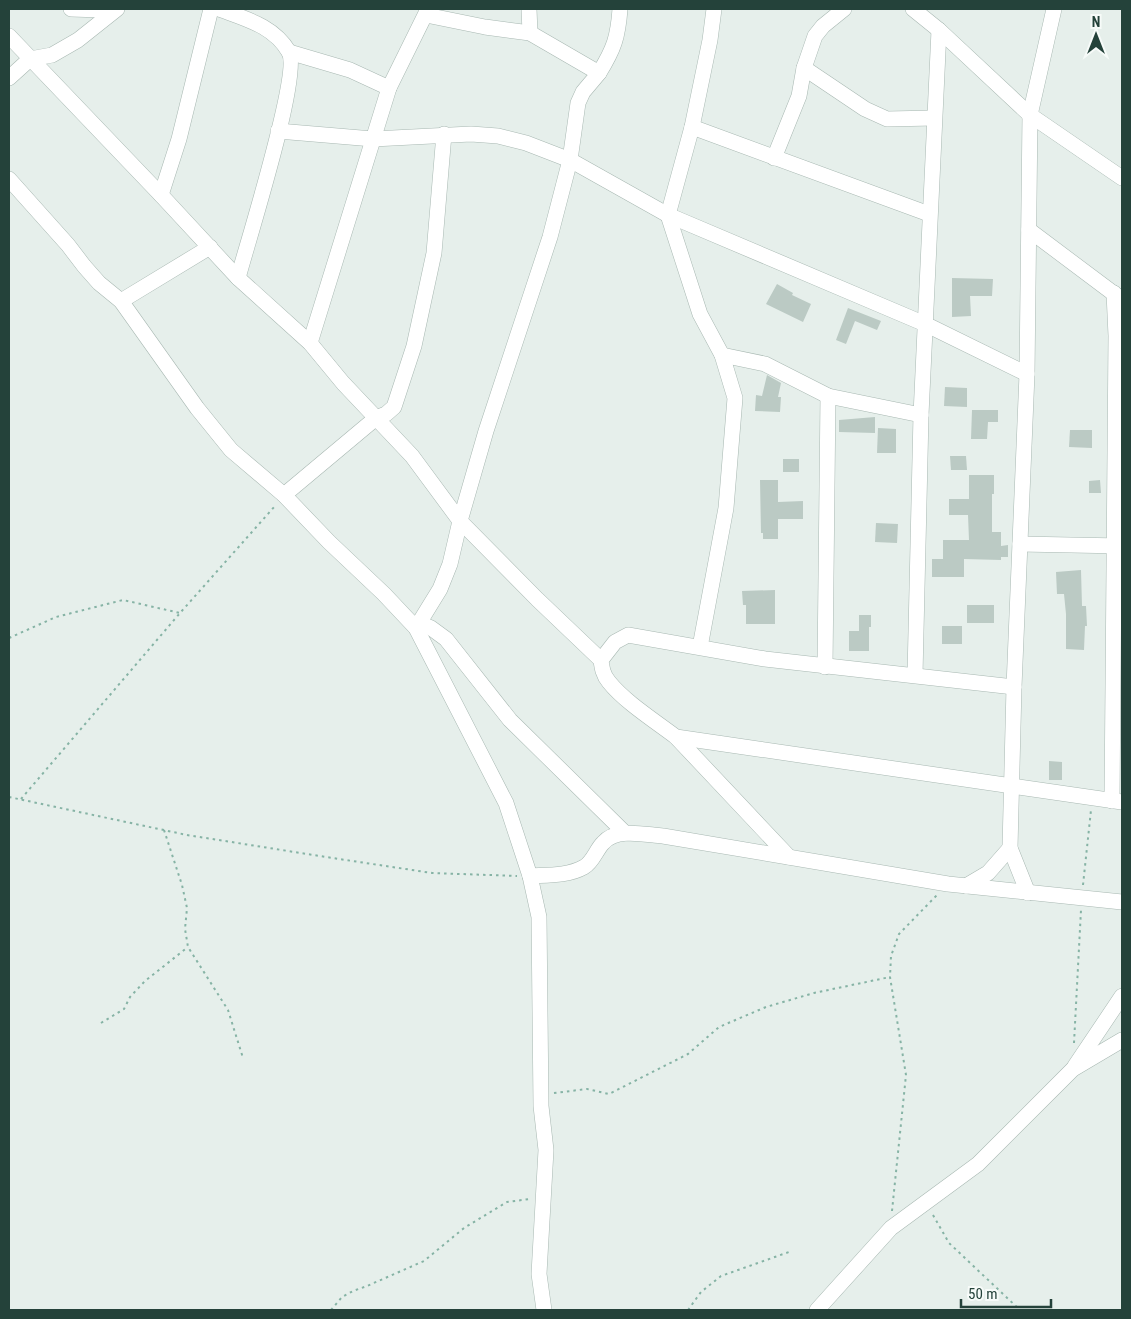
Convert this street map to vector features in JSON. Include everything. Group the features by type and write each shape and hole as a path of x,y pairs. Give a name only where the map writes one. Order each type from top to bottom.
{"street":[{"path":"71,9 106,9"},
{"path":"9,78 30,59 52,55 78,40 117,9"},
{"path":"161,195 179,139 211,9"},
{"path":"219,9 266,28 289,52 292,60 290,84 238,278"},
{"path":"529,9 530,33"},
{"path":"418,626 440,589 450,564 460,521 486,431 550,237 570,160 578,103 583,92 598,73 615,42 620,9"},
{"path":"700,647 726,508 735,398 722,354 700,314 668,215 692,128 710,40 714,9"},
{"path":"774,158 799,96 804,68 815,36 823,26 844,9"},
{"path":"913,9 939,30 1030,114 1122,178"},
{"path":"1028,893 1010,848 1014,687 1027,374 1030,114 1054,9"},
{"path":"310,343 389,88 427,12 485,27 530,33 598,73"},
{"path":"916,675 920,415 939,30"},
{"path":"9,36 238,278 310,343 343,383 412,456 460,521 601,660"},
{"path":"289,52 350,70 389,88"},
{"path":"804,68 865,109 887,119 934,118"},
{"path":"692,128 929,214"},
{"path":"278,131 373,139 444,134 498,136 526,143 570,160 668,215 925,324 1027,374"},
{"path":"284,495 376,418 394,408 414,346 434,253 444,134"},
{"path":"9,179 99,283 121,301 197,408 232,450 284,495 418,626 506,803 530,876 539,917 541,1094 546,1150 539,1274 544,1310"},
{"path":"676,737 1117,802 1118,546 1116,336 1118,297 1029,230"},
{"path":"121,301 210,247"},
{"path":"722,354 765,364 828,396 920,415"},
{"path":"824,666 828,396"},
{"path":"1020,544 1118,546"},
{"path":"418,626 431,628 446,639 510,720 625,833"},
{"path":"789,857 676,737 635,706 608,681 602,671 601,660 614,642 628,634 765,659 1014,687"},
{"path":"530,876 569,873 585,867 595,856 604,841 625,833 663,836 948,884 1122,902"},
{"path":"966,886 988,872 1010,848"},
{"path":"817,1310 891,1228 978,1164 1073,1069 1122,996"},
{"path":"1073,1069 1122,1040"}],"path":[{"path":"21,799 284,495"},
{"path":"9,638 56,617 123,600 180,613"},
{"path":"9,798 187,835 432,873 530,876"},
{"path":"1073,1069 1082,898 1092,798"},
{"path":"164,830 182,885 187,908 185,929 188,946 228,1010 243,1058"},
{"path":"891,1228 906,1075 890,977 891,956 899,934 948,884"},
{"path":"101,1023 124,1009 130,997 145,980 188,946"},
{"path":"541,1094 587,1089 610,1094 688,1054 719,1027 766,1007 814,993 890,977"},
{"path":"331,1310 342,1297 352,1291 424,1260 464,1228 507,1202 543,1198"},
{"path":"926,1202 949,1243 1020,1310"},
{"path":"688,1310 701,1292 720,1276 789,1252"}],"building":[{"path":"952,278 993,279 992,296 970,296 971,316 952,317"},
{"path":"777,284 793,293 792,295 811,304 803,322 766,304"},
{"path":"848,308 881,321 877,330 855,321 846,344 836,340"},
{"path":"767,375 781,383 778,397 781,397 780,412 755,411 756,395 762,396"},
{"path":"945,387 967,388 967,407 944,406"},
{"path":"972,410 998,410 998,422 988,422 987,439 971,439"},
{"path":"875,417 875,433 839,432 839,420"},
{"path":"878,428 896,429 896,453 877,453"},
{"path":"1070,430 1092,430 1092,448 1069,447"},
{"path":"950,456 966,456 967,470 951,470"},
{"path":"783,459 799,459 799,472 783,472"},
{"path":"969,475 994,475 992,532 1001,532 1001,546 1008,545 1008,557 1001,557 1001,560 964,559 964,577 932,577 932,559 943,559 943,540 969,540 968,515 949,515 949,499 969,499"},
{"path":"760,480 778,480 778,502 803,501 803,519 778,519 778,539 763,539 763,533 761,533"},
{"path":"1100,480 1101,493 1089,493 1089,481"},
{"path":"876,523 898,524 897,543 875,542"},
{"path":"1081,570 1082,606 1086,606 1087,626 1085,626 1084,650 1066,649 1064,594 1057,594 1056,572"},
{"path":"775,590 775,624 746,624 746,605 743,605 742,591"},
{"path":"967,605 994,605 994,623 967,623"},
{"path":"859,615 871,615 869,651 849,651 849,631 859,631"},
{"path":"942,626 962,626 962,644 942,644"},
{"path":"1049,761 1062,762 1062,780 1049,780"}]}
